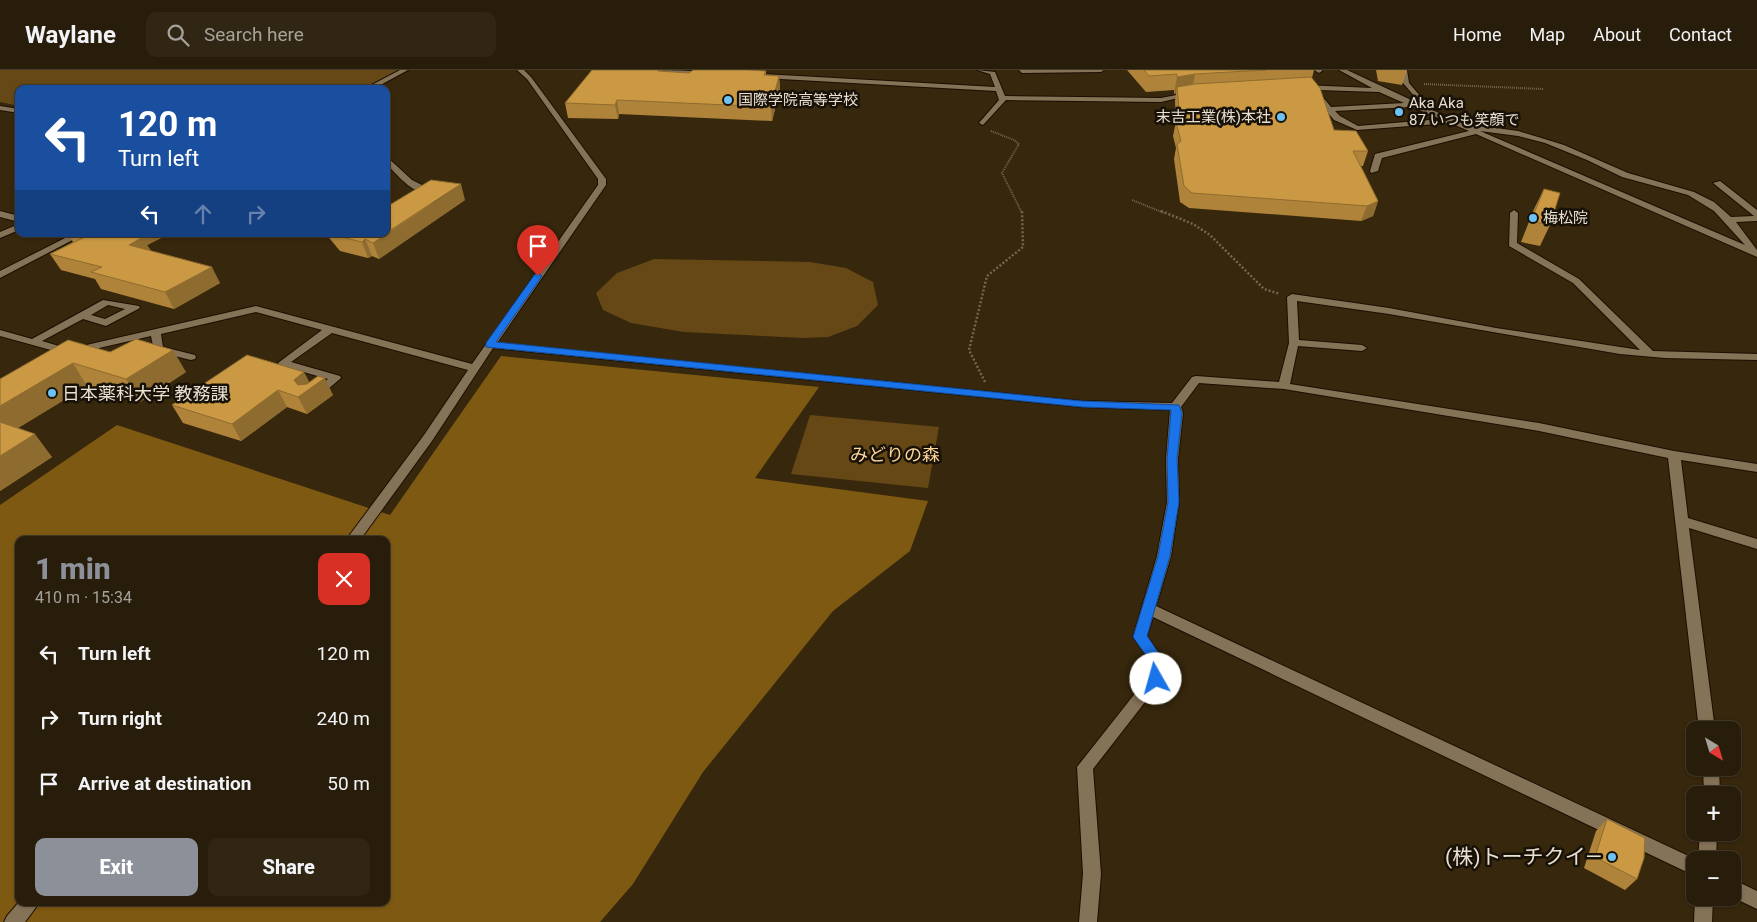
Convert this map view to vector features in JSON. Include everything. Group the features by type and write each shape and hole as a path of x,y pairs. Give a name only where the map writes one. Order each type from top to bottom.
{"street":[{"path":"375,85 405,70"},
{"path":"356,536 428,438 474,368 602,185 602,179 575,140 529,78 520,70"},
{"path":"641,70 710,74"},
{"path":"980,70 992,73 1002,98"},
{"path":"1022,71 1101,70"},
{"path":"1342,70 1413,105 1756,254"},
{"path":"1404,70 1406,83 1432,113"},
{"path":"750,76 998,89"},
{"path":"1310,86 1337,118 1357,128 1452,121"},
{"path":"1300,87 1382,90"},
{"path":"1002,98 1160,100 1202,93"},
{"path":"983,123 1002,98"},
{"path":"1331,109 1413,105"},
{"path":"0,108 15,110"},
{"path":"1466,127 1497,129 1536,136 1623,174 1696,195 1713,205 1738,228 1756,254"},
{"path":"1374,170 1378,156 1476,132"},
{"path":"390,162 409,182 429,192"},
{"path":"1717,182 1757,214"},
{"path":"1696,195 1731,194"},
{"path":"1514,213 1512,244 1576,281 1650,354"},
{"path":"0,214 15,219"},
{"path":"1728,220 1757,218"},
{"path":"0,235 15,229"},
{"path":"0,275 69,237"},
{"path":"1284,386 1294,343 1292,297 1389,311 1620,352 1757,357"},
{"path":"0,333 69,352 256,308 474,368"},
{"path":"33,342 82,315"},
{"path":"310,398 336,378 283,363 330,329"},
{"path":"156,332 154,351 191,357"},
{"path":"0,344 12,337"},
{"path":"1294,343 1362,348"},
{"path":"490,345 1082,404 1175,407"},
{"path":"1175,407 1196,379 1284,386 1539,427 1674,454 1757,468"},
{"path":"1088,922 1092,874 1085,767 1156,679 1155,657 1140,637 1164,556 1173,502 1172,459 1177,413 1175,407"},
{"path":"1674,454 1706,721"},
{"path":"1683,520 1757,544"},
{"path":"1148,608 1686,864"},
{"path":"1741,892 1757,900"},
{"path":"13,922 27,906"},
{"path":"1703,922 1704,906"}],"path":[{"path":"1406,83 1543,89"},
{"path":"983,123 985,129 1014,140 1019,144 1002,172 1022,211 1023,247 987,276 969,350 991,394"},
{"path":"1132,200 1194,224 1210,235 1264,289 1292,297"}],"green space":[{"path":"0,70 405,70 376,85 15,85 15,105 0,102"},
{"path":"654,259 810,262 846,268 873,282 878,305 857,326 828,337 804,338 684,332 631,323 603,310 596,293 617,273"},
{"name":"みどりの森","path":"810,415 939,427 928,488 791,474"}],"shaded area":[{"path":"501,356 819,387 755,478 928,501 910,551 833,611 703,772 633,884 600,922 0,922 0,505 117,425 390,515"}],"building":[{"path":"592,70 658,70 689,73 693,70 749,70 766,71 764,75 779,76 771,107 617,100 615,105 565,103"},
{"path":"1144,70 1266,70 1195,74 1177,77 1177,74 1149,76"},
{"path":"1311,77 1320,88 1334,130 1356,131 1368,151 1353,151 1378,201 1367,206 1192,193 1184,186 1177,144 1181,141 1176,122 1180,120 1177,87 1195,84"},
{"path":"431,180 461,184 390,230 390,205"},
{"path":"1544,189 1560,193 1550,225 1531,221"},
{"path":"85,237 143,237 129,245 212,267 165,292 91,272 102,267 50,254"},
{"path":"341,237 382,237 373,243 365,239 362,242"},
{"path":"136,339 173,350 126,379 73,363 0,406 0,379 68,340 110,352"},
{"path":"247,355 304,372 294,380 298,385 307,384 318,376 325,378 298,397 278,390 232,424 172,405"},
{"path":"0,422 35,434 0,456"},
{"path":"1607,819 1645,838 1644,858 1637,879 1595,857"}],"place":[{"name":"国際学院高等学校","path":"728,100"},
{"name":"Aka Aka 87 いつも笑顔で","path":"1399,112"},
{"name":"末吉工業(株)本社","path":"1281,117"},
{"name":"梅松院","path":"1533,218"},
{"name":"日本薬科大学 教務課","path":"52,393"},
{"name":"(株)トーチクイ―","path":"1612,857"}],"route":[{"path":"538,276 490,345 1082,404 1175,407 1177,413 1172,459 1173,502 1164,556 1140,637 1155,657 1156,679"}]}
